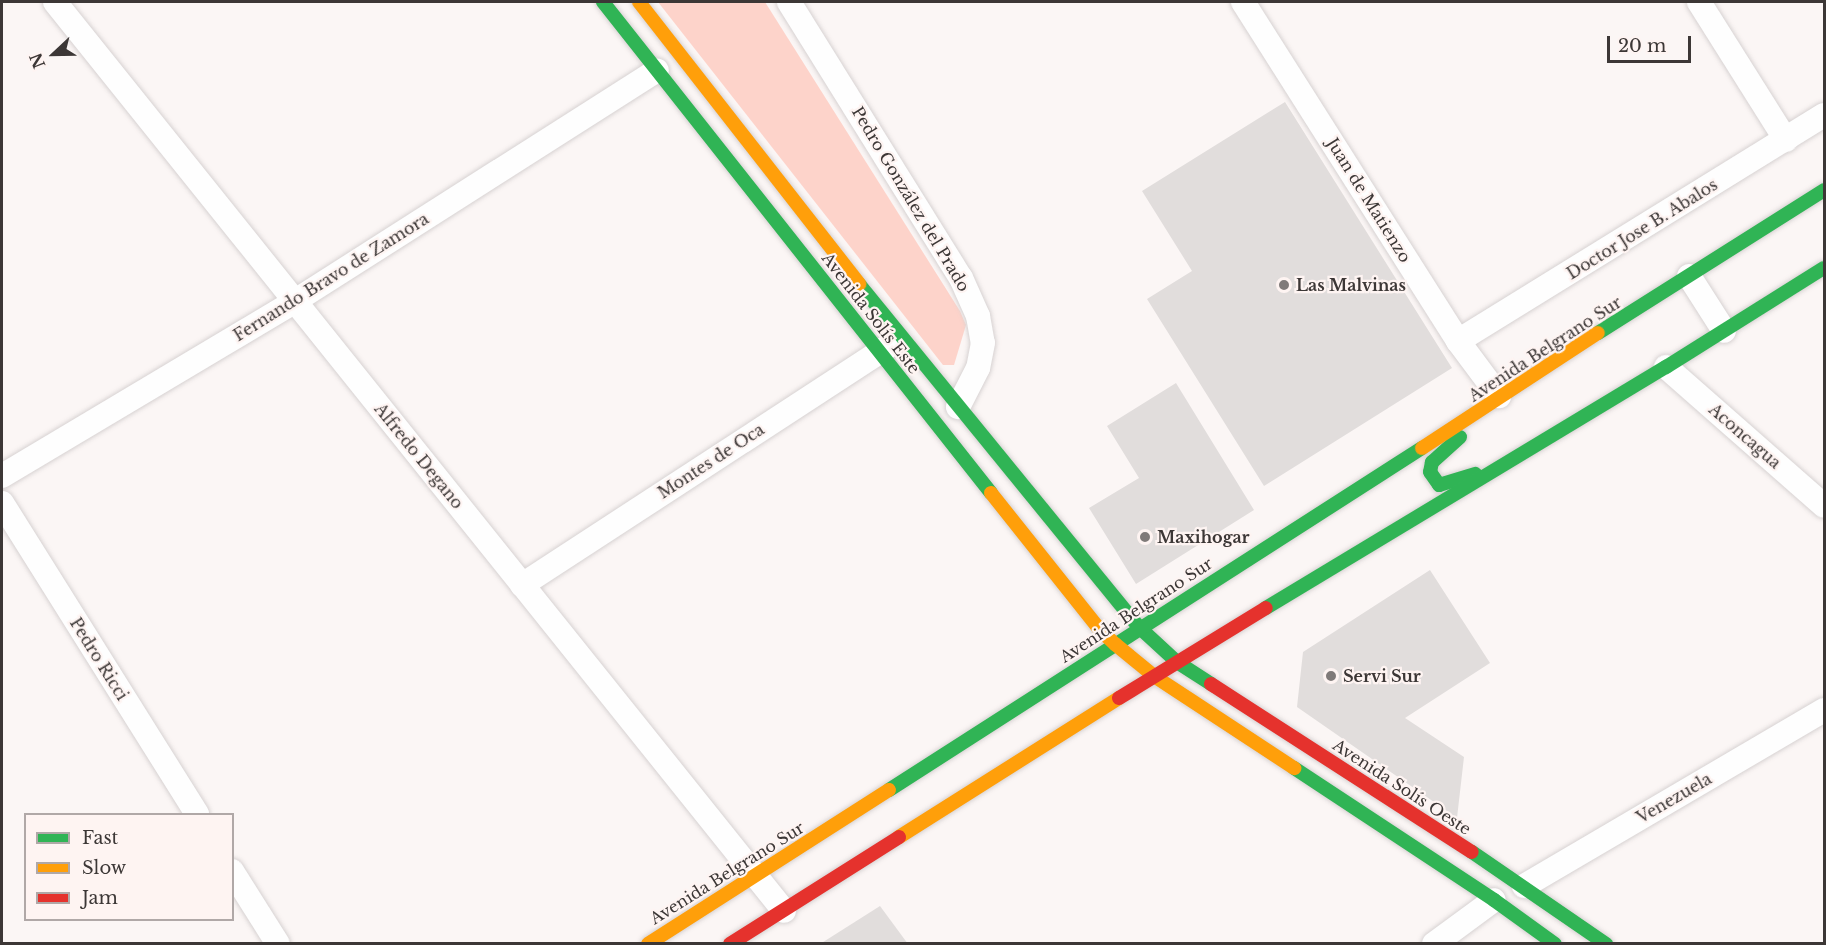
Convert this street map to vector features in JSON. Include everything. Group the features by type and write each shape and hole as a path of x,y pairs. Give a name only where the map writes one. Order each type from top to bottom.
{"main road":[{"name":"Avenida Solís Este","path":"603,2 1093,621 1114,644 1154,676"},
{"name":"Avenida Solís Este","path":"639,2 901,337 1140,628"},
{"name":"Avenida Belgrano Sur","path":"648,944 1824,190"},
{"path":"730,944 1154,676 1666,367 1824,268"},
{"path":"1494,400 1467,431 1432,462 1430,472 1433,479 1439,484 1446,485 1519,456"},
{"name":"Avenida Solís Oeste","path":"1140,628 1178,662 1524,886 1606,944"},
{"path":"1154,676 1494,900 1555,944"}],"street":[{"name":"Alfredo Degano","path":"55,2 784,911"},
{"name":"Pedro González del Prado","path":"789,2 961,278 978,316 983,343 978,368 958,407"},
{"name":"Juan de Matienzo","path":"1243,2 1494,400"},
{"path":"1699,2 1786,140"},
{"name":"Fernando Bravo de Zamora","path":"2,477 295,301 657,70"},
{"name":"Doctor Jose B. Abalos","path":"1458,341 1824,115"},
{"path":"1689,276 1724,331"},
{"name":"Montes de Oca","path":"522,585 901,337"},
{"name":"Aconcagua","path":"1666,367 1824,506"},
{"name":"Pedro Ricci","path":"2,504 196,813"},
{"name":"Venezuela","path":"1524,886 1824,710"},
{"path":"234,874 278,944"},
{"path":"1434,944 1494,900"}],"shaded area":[{"path":"658,2 765,2 960,311 966,325 954,365 943,365"}],"building":[{"name":"Las Malvinas","path":"1285,102 1452,368 1264,486 1147,299 1192,271 1142,191"},
{"path":"1176,383 1254,510 1136,584 1089,508 1139,478 1107,426"},
{"path":"1430,570 1490,663 1405,718 1464,757 1457,818 1297,707 1303,652"},
{"path":"880,906 908,944 820,944"}],"traffic: fast":[{"path":"603,2 991,493"},
{"path":"1598,333 1824,190"},
{"path":"1266,608 1666,367 1824,268"},
{"path":"859,284 1140,628 1177,662 1211,684"},
{"path":"1460,437 1432,462 1430,472 1439,485 1475,474"},
{"path":"889,790 1422,448"},
{"path":"1294,768 1494,900 1555,944"},
{"path":"1472,852 1606,944"}],"traffic: slow":[{"path":"639,2 859,284"},
{"path":"1422,448 1598,333"},
{"path":"991,493 1100,630 1115,644 1154,676 1294,768"},
{"path":"899,837 1119,698"},
{"path":"648,944 889,790"}],"traffic: jam":[{"path":"1119,698 1266,608"},
{"path":"1211,684 1472,852"},
{"path":"730,944 899,837"}],"place":[{"name":"Las Malvinas","path":"1284,285"},
{"name":"Maxihogar","path":"1145,537"},
{"name":"Servi Sur","path":"1331,676"}]}
